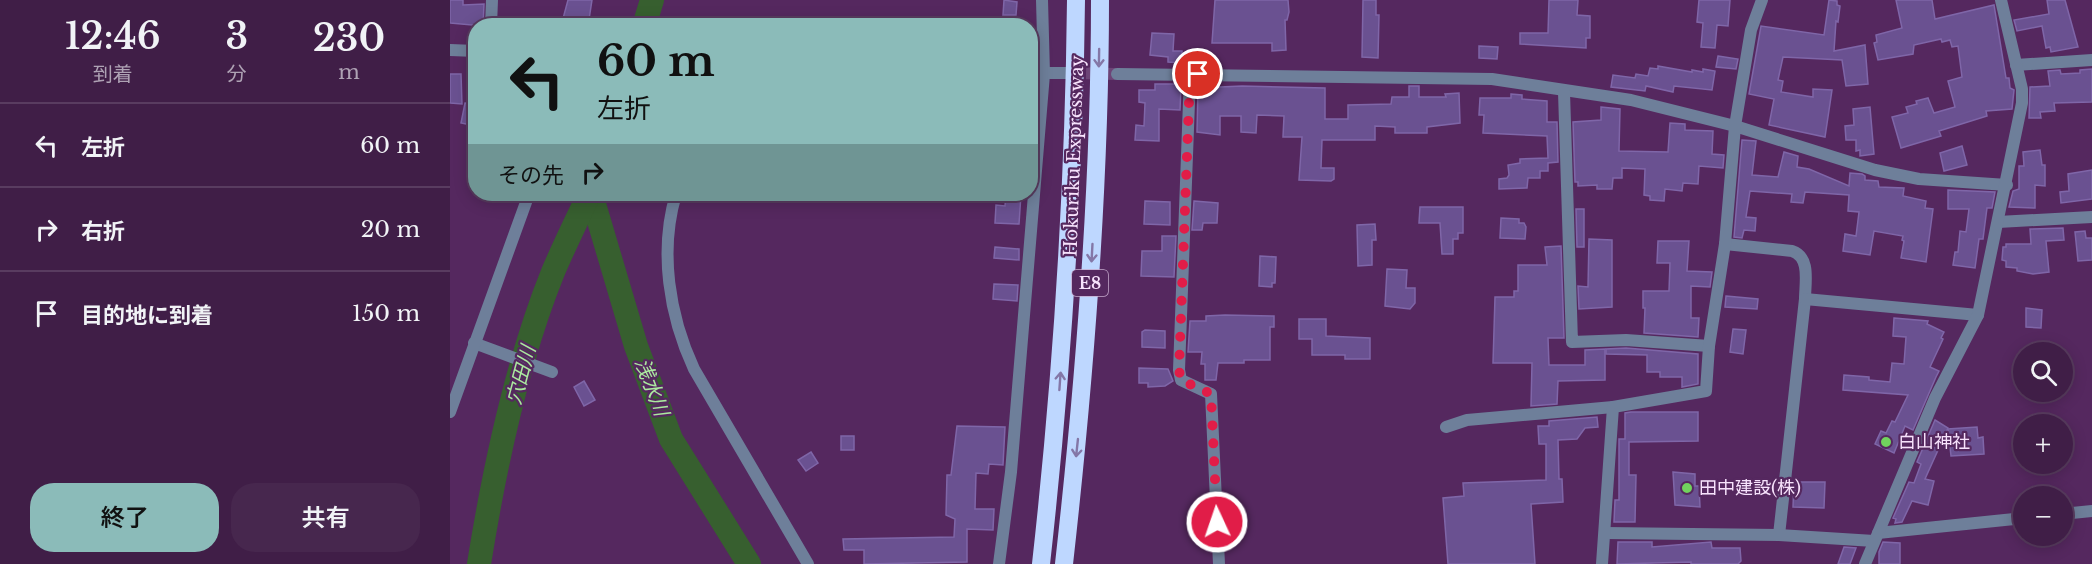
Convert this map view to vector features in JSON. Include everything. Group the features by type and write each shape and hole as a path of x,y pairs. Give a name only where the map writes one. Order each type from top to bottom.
{"highway":[{"name":"Hokuriku Expressway","path":"1041,564 1066,300 1075,117 1076,0"},
{"name":"Hokuriku Expressway","path":"1064,564 1089,303 1098,118 1100,0"}],"street":[{"path":"491,18 492,0"},
{"path":"1038,146 1044,74 1042,0"},
{"path":"1446,427 1467,420 1613,407 1706,391 1709,346 1725,244 1735,126 1751,30 1762,0"},
{"path":"1865,564 1935,398 1978,315 2022,103 2001,0"},
{"path":"450,50 468,51"},
{"path":"2016,65 2092,60"},
{"path":"1038,74 1066,73"},
{"path":"1118,74 1492,79 1564,92 1630,100 1735,126 1875,170 1919,178 2007,184"},
{"path":"1190,75 1179,370 1181,380 1211,394 1219,564"},
{"path":"1564,92 1572,342 1626,340 1709,346"},
{"path":"450,412 527,201"},
{"path":"674,201 667,241 672,303 683,345 694,369 808,564"},
{"path":"999,564 1011,472 1033,201"},
{"path":"1998,222 2092,217"},
{"path":"1725,244 1798,253 1805,264 1805,299 1779,535"},
{"path":"1805,299 1978,315"},
{"path":"476,344 552,372"},
{"path":"1602,564 1613,407"},
{"path":"2073,513 2092,511"},
{"path":"1605,533 1876,537 2013,519"}],"building":[{"path":"450,0 463,0 463,5 484,4 483,18 468,18 468,25 450,23"},
{"path":"568,0 592,0 589,18 563,18"},
{"path":"1004,0 1017,2 1016,15 1003,15"},
{"path":"1215,0 1288,0 1289,12 1285,20 1286,50 1272,51 1272,43 1212,43"},
{"path":"1363,0 1376,0 1376,15 1379,15 1378,58 1362,57"},
{"path":"1549,0 1578,0 1577,15 1590,16 1590,38 1586,38 1586,48 1520,44 1520,33 1548,33"},
{"path":"1699,0 1730,0 1728,26 1717,25 1715,48 1701,47 1703,23 1697,22"},
{"path":"1829,0 1837,1 1837,5 1840,6 1838,22 1836,21 1834,51 1865,45 1868,84 1846,86 1842,60 1783,57 1778,80 1783,81 1781,92 1813,97 1813,89 1832,90 1825,137 1769,125 1774,99 1749,94 1761,26 1824,35"},
{"path":"1896,0 1932,0 1935,19 1994,5 2006,78 2009,78 2010,88 2014,90 2012,109 1986,111 1987,116 1939,131 1941,136 1901,148 1892,117 1908,113 1906,107 1928,98 1934,113 1955,107 1948,81 1962,77 1958,46 1952,47 1950,40 1942,42 1941,39 1914,45 1913,54 1878,60 1874,43 1877,42 1876,35 1902,28"},
{"path":"2047,0 2065,0 2078,47 2051,52 2050,47 2046,48 2042,26 2017,31 2014,20 2049,14"},
{"path":"1152,33 1174,34 1173,51 1182,51 1182,63 1168,62 1168,57 1150,55"},
{"path":"1479,46 1498,47 1497,59 1479,58"},
{"path":"1718,56 1738,59 1736,69 1716,67"},
{"path":"1658,66 1692,72 1692,70 1703,72 1703,69 1715,71 1712,90 1674,86 1673,92 1646,86 1645,91 1611,87 1613,75 1635,78 1636,74 1648,76 1650,68 1658,69"},
{"path":"2092,69 2092,102 2054,103 2055,111 2040,112 2041,118 2029,118 2030,87 2050,86 2048,71 2060,70 2061,74 2080,73 2080,70"},
{"path":"450,74 461,74 462,104 450,103"},
{"path":"1155,84 1181,84 1180,110 1159,109 1159,141 1135,140 1136,125 1144,126 1145,103 1139,102 1139,90 1155,90"},
{"path":"1242,86 1325,88 1325,119 1348,119 1348,105 1391,104 1392,97 1409,97 1409,86 1419,86 1419,97 1446,97 1445,94 1459,93 1460,123 1427,127 1427,133 1395,133 1395,127 1375,126 1375,140 1322,140 1321,168 1334,168 1334,179 1331,181 1299,180 1302,137 1283,137 1284,116 1257,115 1256,133 1241,132 1241,116 1220,116 1220,135 1197,132 1198,88"},
{"path":"1511,94 1522,95 1522,99 1547,101 1547,122 1557,122 1558,162 1548,163 1548,171 1540,171 1540,178 1528,178 1527,188 1499,189 1499,179 1507,178 1509,175 1508,165 1520,163 1520,159 1548,158 1547,136 1483,133 1484,115 1479,115 1480,98 1511,98"},
{"path":"465,103 468,104 468,124 461,123"},
{"path":"1601,107 1620,109 1619,151 1668,152 1670,123 1685,124 1685,130 1713,131 1712,154 1724,155 1723,168 1699,166 1698,184 1683,183 1682,191 1665,189 1664,201 1650,200 1650,196 1644,195 1645,169 1622,168 1622,178 1613,178 1612,189 1597,189 1597,185 1578,186 1578,182 1575,182 1573,122 1601,120"},
{"path":"1870,107 1874,154 1860,156 1860,150 1856,151 1856,140 1846,140 1845,126 1854,125 1853,109"},
{"path":"1742,140 1756,141 1752,175 1778,177 1784,152 1798,156 1797,167 1809,169 1849,186 1850,173 1862,174 1865,180 1878,181 1879,187 1904,188 1903,196 1926,201 1925,208 1933,209 1926,262 1901,258 1903,236 1874,231 1870,255 1843,251 1845,234 1856,236 1859,212 1848,211 1849,195 1805,192 1803,203 1791,202 1792,194 1750,191 1746,217 1756,218 1755,231 1744,230 1742,238 1734,237"},
{"path":"1962,146 1967,165 1944,171 1940,153"},
{"path":"2040,150 2042,165 2045,165 2045,186 2035,185 2035,208 2009,207 2013,191 2019,189 2019,166 2024,166 2023,152"},
{"path":"2092,170 2092,199 2061,203 2060,192 2069,191 2068,174"},
{"path":"1948,190 1995,192 1992,208 1987,208 1983,239 1979,239 1975,268 1953,265 1955,252 1958,252 1960,231 1966,232 1969,209 1948,209"},
{"path":"1005,201 1021,201 1019,224 995,223 996,205 1005,206"},
{"path":"1145,201 1170,202 1170,225 1144,224"},
{"path":"1194,201 1218,203 1217,223 1203,223 1202,230 1192,230"},
{"path":"1420,207 1463,207 1463,233 1458,233 1458,239 1453,239 1453,254 1442,254 1440,223 1419,223"},
{"path":"1576,209 1584,209 1584,247 1577,247"},
{"path":"1501,218 1519,219 1519,223 1524,223 1525,239 1500,238"},
{"path":"1375,224 1376,240 1372,240 1372,265 1358,266 1357,225"},
{"path":"2063,228 2064,240 2046,241 2049,272 2033,274 2006,267 2006,261 2002,260 2003,247 2006,247 2006,244 2031,244 2030,229"},
{"path":"2085,231 2086,238 2092,238 2092,260 2078,261 2075,232"},
{"path":"1162,236 1176,236 1174,277 1141,276 1142,251 1162,251"},
{"path":"1589,239 1612,240 1612,307 1579,309 1578,286 1588,287"},
{"path":"1658,241 1689,241 1687,271 1712,272 1710,287 1691,286 1691,318 1699,318 1698,337 1644,333 1643,291 1669,291 1670,263 1657,263"},
{"path":"1561,246 1564,338 1548,338 1549,365 1585,365 1585,350 1605,349 1605,380 1558,381 1557,404 1531,406 1532,363 1493,363 1495,297 1514,297 1514,291 1518,291 1518,265 1547,265 1545,247"},
{"path":"995,247 1019,249 1019,260 994,258"},
{"path":"1260,256 1276,257 1275,283 1272,283 1272,287 1259,286"},
{"path":"1387,269 1407,270 1406,288 1415,288 1415,303 1410,309 1385,306"},
{"path":"994,284 1018,285 1017,301 993,299"},
{"path":"1726,296 1758,299 1757,309 1725,307"},
{"path":"2026,308 2042,310 2041,328 2026,327"},
{"path":"1206,316 1274,316 1274,327 1270,327 1270,360 1218,363 1216,380 1205,380 1205,364 1201,364 1202,352 1188,352 1190,321 1206,321"},
{"path":"1894,318 1928,321 1927,324 1944,332 1930,367 1939,371 1913,430 1905,426 1894,453 1875,444 1881,431 1886,433 1892,421 1895,422 1908,395 1843,390 1844,375 1890,382 1892,363 1904,364 1906,337 1893,336"},
{"path":"1299,319 1326,319 1326,336 1370,338 1370,359 1345,359 1345,355 1312,355 1312,339 1299,339"},
{"path":"1733,329 1746,330 1743,354 1730,352"},
{"path":"1145,330 1165,331 1165,348 1142,347 1142,332"},
{"path":"1626,348 1698,354 1698,384 1682,387 1682,377 1660,377 1660,372 1647,372 1647,355 1606,354 1606,349"},
{"path":"1139,368 1168,369 1173,381 1165,386 1148,387 1148,383 1139,383"},
{"path":"584,381 595,400 584,406 574,387"},
{"path":"1698,412 1698,441 1629,442 1629,475 1636,475 1635,522 1614,522 1615,500 1619,500 1619,439 1625,439 1625,413"},
{"path":"1597,417 1598,427 1585,428 1577,439 1558,440 1559,479 1562,479 1563,502 1531,504 1535,564 1448,564 1443,498 1464,496 1463,483 1546,480 1546,444 1539,444 1538,426 1549,426 1549,421"},
{"path":"1935,420 1948,428 1925,479 1934,481 1928,505 1912,501 1902,522 1895,523 1896,519 1893,518 1909,482 1914,483 1921,464 1917,462"},
{"path":"957,426 1005,427 1003,465 989,464 988,474 976,473 975,509 994,509 993,530 967,529 967,562 864,564 864,550 844,550 843,539 954,537 955,519 946,515 947,475 951,475"},
{"path":"1977,427 1978,438 1983,437 1984,454 1951,456 1948,429"},
{"path":"841,436 854,436 854,450 841,450"},
{"path":"811,452 818,463 806,471 798,460"},
{"path":"1673,472 1695,474 1695,486 1699,486 1700,507 1675,505"},
{"path":"1794,482 1825,482 1824,508 1793,507"},
{"path":"1618,542 1652,542 1652,547 1711,542 1712,548 1740,548 1741,561 1738,564 1691,564 1691,562 1617,564"},
{"path":"1883,542 1900,543 1900,564 1879,564 1879,552"},
{"path":"1844,547 1856,548 1850,564 1838,564"}],"waterway":[{"name":"浅水川","path":"646,18 652,0"},
{"name":"穴田川","path":"479,564 508,416 528,342 553,272 586,201"},
{"name":"浅水川","path":"593,201 636,346 671,439 749,564"}],"tunnel":[{"path":"1068,73 1117,74"}],"place":[{"name":"白山神社","path":"1886,442"},
{"name":"田中建設(株)","path":"1687,488"}],"route":[{"path":"1198,74 1190,75 1179,370 1181,380 1211,394 1217,522"}]}
